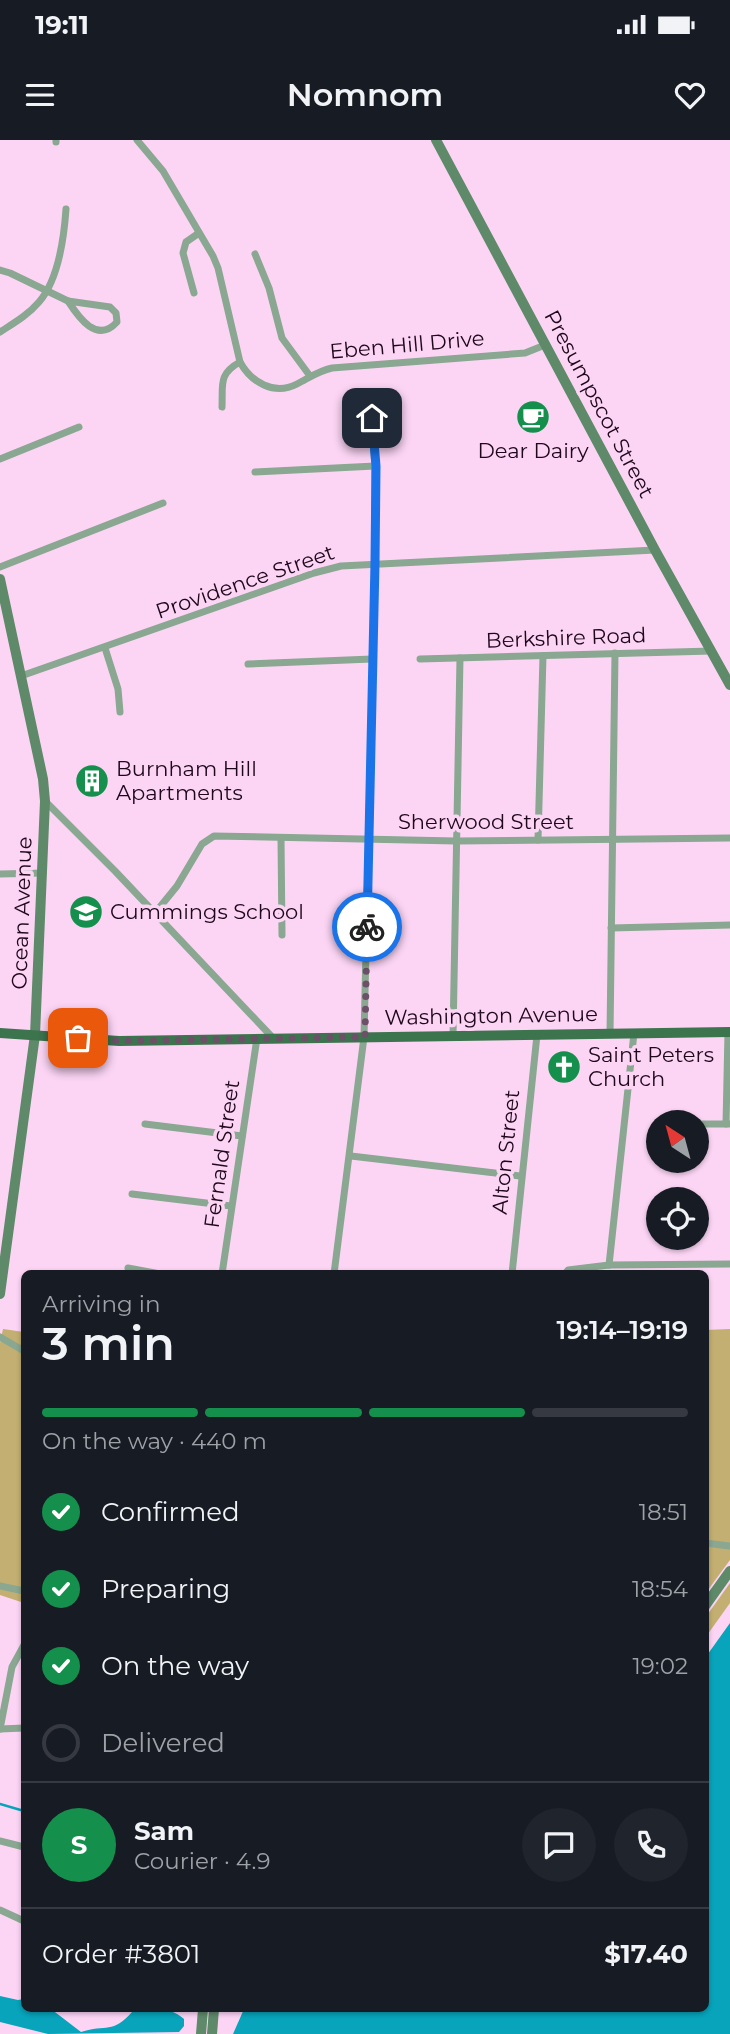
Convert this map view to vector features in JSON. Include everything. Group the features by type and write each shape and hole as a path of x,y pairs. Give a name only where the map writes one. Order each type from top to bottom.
{"main road":[{"name":"Washington Avenue","path":"0,1033 119,1041 729,1032"}],"street":[{"path":"137,140 157,161 219,268 240,362 223,376 222,407"},
{"name":"Presumpscot Street","path":"436,140 730,685"},
{"path":"0,332 24,317 47,292 61,247 66,209"},
{"path":"194,293 183,253 186,242 199,233"},
{"path":"255,254 269,288 282,338 310,376"},
{"path":"0,270 68,301 110,307 116,313 117,322 111,329 93,330 79,317 68,301"},
{"name":"Eben Hill Drive","path":"240,362 251,377 268,387 288,388 323,370 344,366 525,353 545,345"},
{"path":"335,1270 365,1037 375,563 376,466 372,418"},
{"path":"0,459 79,426"},
{"path":"255,472 376,466"},
{"path":"0,567 163,503"},
{"name":"Providence Street","path":"21,676 105,649 328,569 375,563 655,550"},
{"name":"Ocean Avenue","path":"0,1294 35,1035 45,801 44,779 1,585"},
{"path":"105,649 118,689 120,712"},
{"name":"Berkshire Road","path":"420,659 712,651"},
{"path":"610,1034 615,653"},
{"path":"538,839 543,656"},
{"path":"248,664 372,659"},
{"path":"453,1036 460,659"},
{"path":"45,801 273,1038"},
{"name":"Sherwood Street","path":"155,913 177,886 202,844 207,839 222,835 456,841 730,838"},
{"path":"281,838 282,935"},
{"path":"0,874 43,873"},
{"path":"611,928 730,925"},
{"path":"709,1124 728,1124 729,1032"},
{"path":"609,1265 634,1033"},
{"name":"Alton Street","path":"512,1270 520,1176 537,1035"},
{"name":"Fernald Street","path":"223,1270 257,1038"},
{"path":"145,1124 242,1136"},
{"path":"351,1156 520,1176"},
{"path":"132,1194 231,1206"},
{"path":"568,1270 609,1265 730,1265"},
{"path":"128,1268 139,1270"},
{"path":"0,1337 21,1349"},
{"path":"709,1543 730,1546"},
{"path":"709,1600 730,1571"},
{"path":"0,1586 21,1590"},
{"path":"21,1650 12,1667 0,1729 21,1728"},
{"path":"0,1841 21,1846"},
{"path":"0,1910 21,1920"},
{"path":"201,2034 203,2012"},
{"path":"212,2034 214,2012"}],"shaded area":[{"path":"3,1329 21,1332 21,1602 0,1595 0,1343"},
{"path":"730,1329 730,1560 709,1589 709,1330"},
{"path":"730,1583 730,1603 709,1632 709,1612"}],"water":[{"path":"730,1623 730,2034 233,2034 243,2012 709,2012 709,1652"},
{"path":"0,1996 21,2000 21,2012 55,2012 81,2032 114,2026 132,2012 172,2012 184,2019 184,2026 179,2032 48,2034 0,2022"}],"waterway":[{"path":"0,1804 21,1810"}],"way so far":[{"path":"78,1038 119,1041 365,1037 367,927"}],"place":[{"name":"Dear Dairy","path":"533,417"},
{"name":"Burnham Hill Apartments","path":"92,781"},
{"name":"Cummings School","path":"86,912"},
{"name":"Saint Peters Church","path":"564,1067"}],"route":[{"path":"367,927 376,466 372,418"}]}
